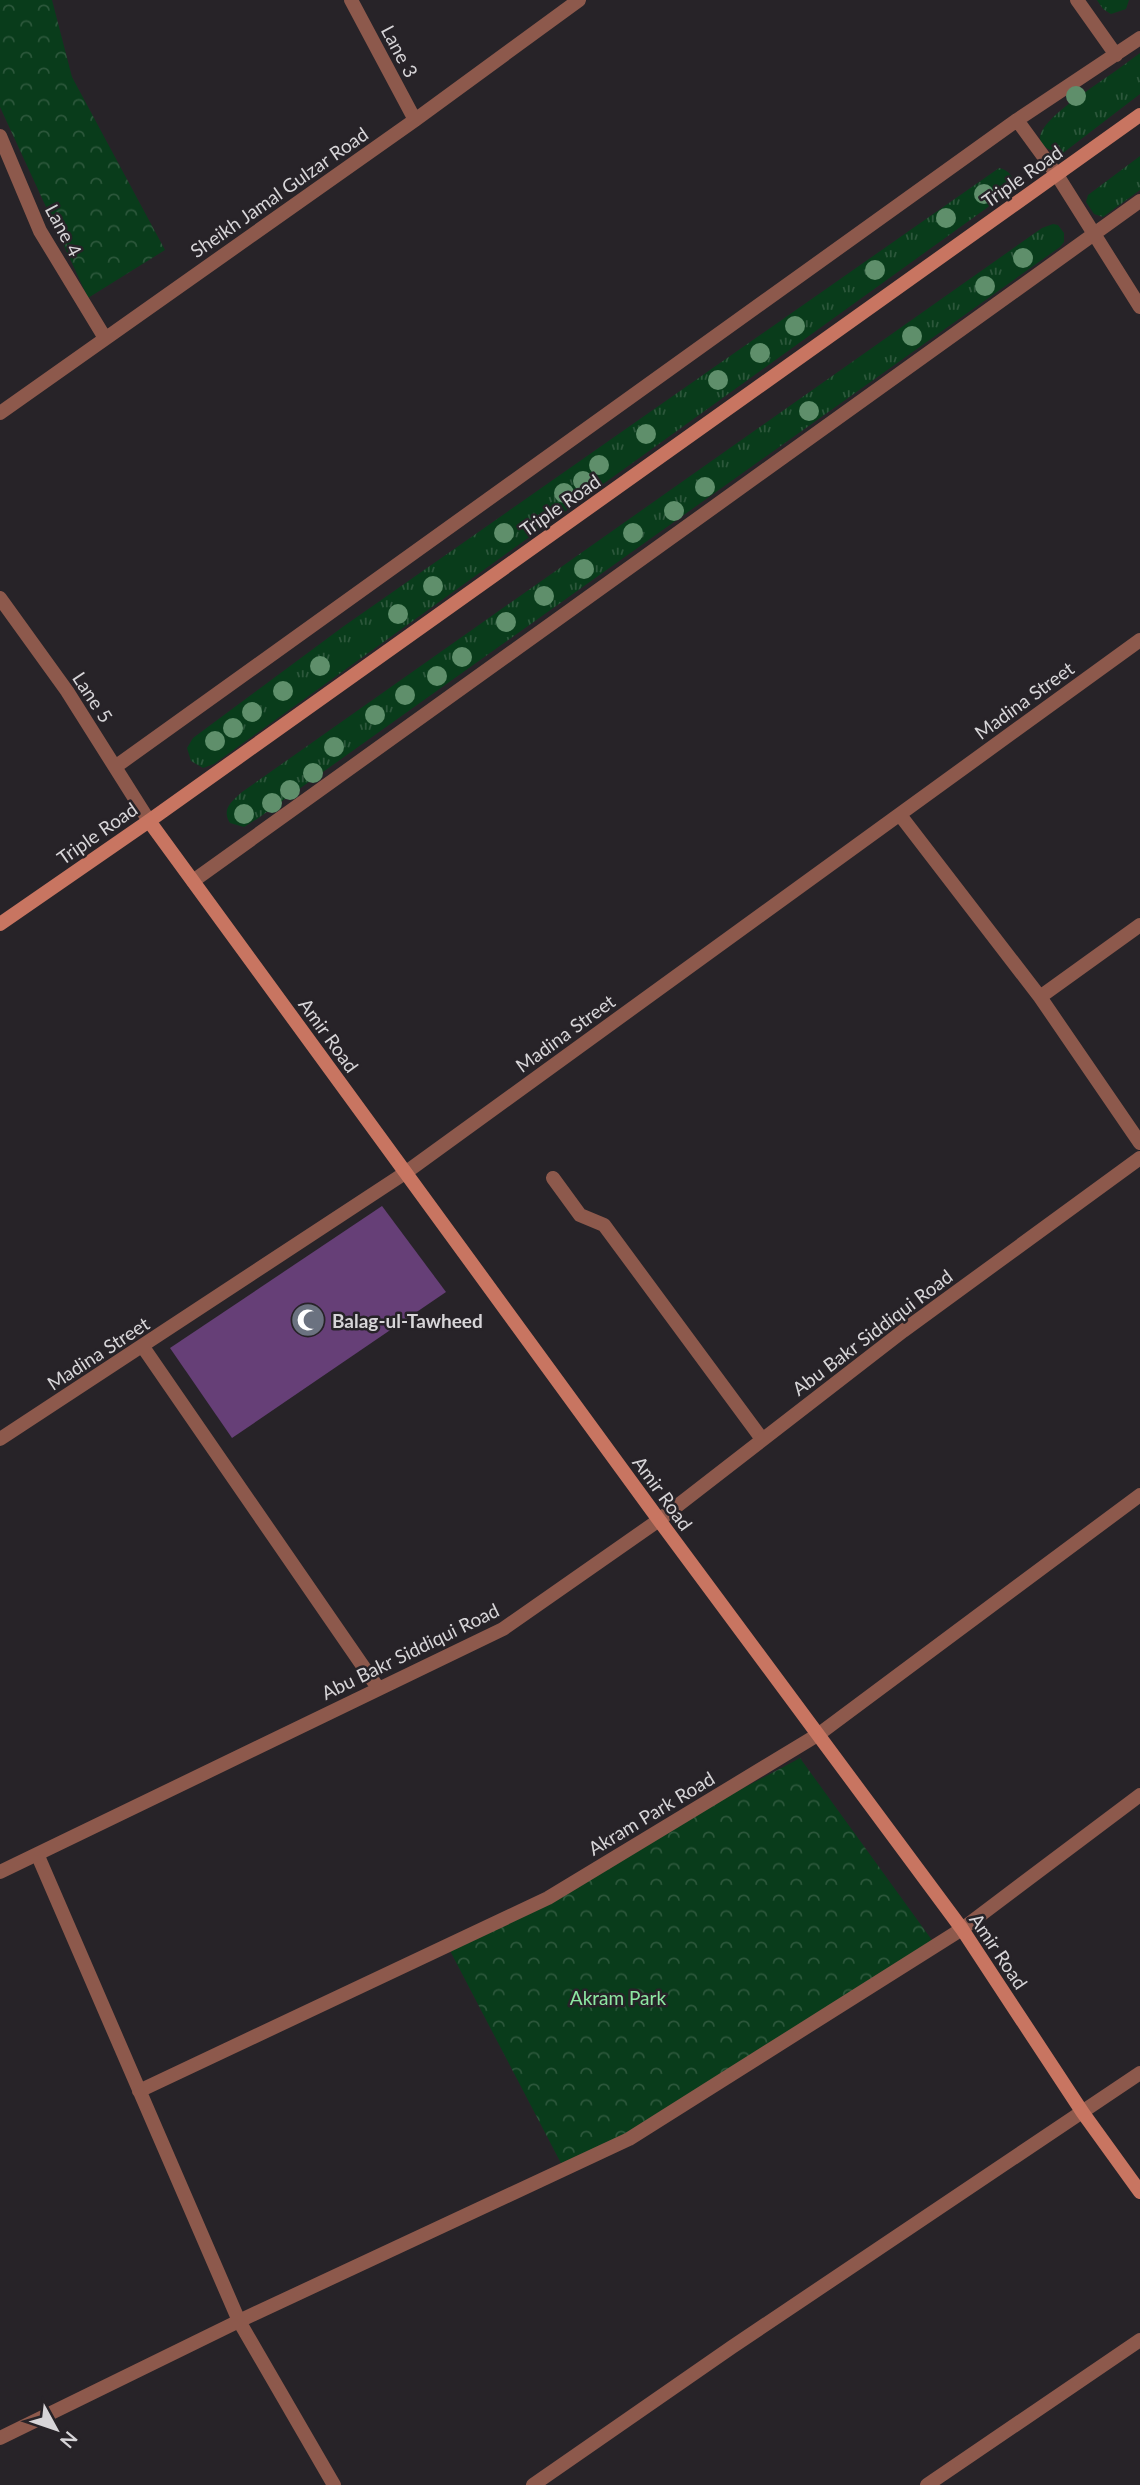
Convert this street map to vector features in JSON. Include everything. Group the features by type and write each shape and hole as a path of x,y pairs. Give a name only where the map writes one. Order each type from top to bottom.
{"main road":[{"name":"Triple Road","path":"0,924 149,821 1140,115"},
{"name":"Amir Road","path":"149,821 659,1520 962,1929 1083,2113 1140,2192"}],"street":[{"name":"Lane 3","path":"351,0 415,120"},
{"name":"Sheikh Jamal Gulzar Road","path":"0,413 415,120 579,0"},
{"path":"1077,0 1116,55"},
{"path":"115,767 1017,120 1140,38"},
{"path":"1017,120 1057,175 1140,307"},
{"name":"Lane 4","path":"0,135 40,231 105,338"},
{"path":"193,881 1140,201"},
{"name":"Lane 5","path":"0,598 67,691 149,821"},
{"name":"Madina Street","path":"0,1439 405,1173 1140,640"},
{"path":"900,815 1040,997 1140,1143"},
{"path":"1040,997 1140,925"},
{"name":"Abu Bakr Siddiqui Road","path":"0,1872 503,1629 659,1520 903,1331 1140,1158"},
{"path":"552,1178 579,1215 604,1225 762,1439"},
{"path":"143,1347 377,1688"},
{"name":"Akram Park Road","path":"139,2091 548,1898 819,1734 1140,1495"},
{"path":"0,2438 239,2321 629,2139 962,1929 1140,1795"},
{"path":"37,1856 239,2321 334,2485"},
{"path":"533,2485 732,2347 1140,2073"},
{"path":"927,2485 1140,2340"}],"green space":[{"path":"0,0 52,0 72,77 165,250 88,298 0,107"},
{"path":"1097,0 1129,0 1126,9 1111,14 1103,9"},
{"path":"1140,53 1140,94 1063,153 1047,148 1040,141 1042,132 1059,112"},
{"path":"1140,156 1140,190 1103,217 1094,214 1086,202 1088,195"},
{"path":"999,168 1008,172 1012,178 1009,192 214,764 203,768 191,761 187,748 193,738 344,626"},
{"path":"1058,225 1064,233 1064,242 1060,247 257,819 244,827 230,823 227,809 242,792 1042,228"},
{"name":"Akram Park","path":"800,1758 937,1947 629,2139 564,2169 447,1945"}],"building":[{"name":"Balag-ul-Tawheed","path":"382,1206 446,1292 232,1438 170,1348"}],"place":[{"name":"Balag-ul-Tawheed","path":"308,1320"}]}
